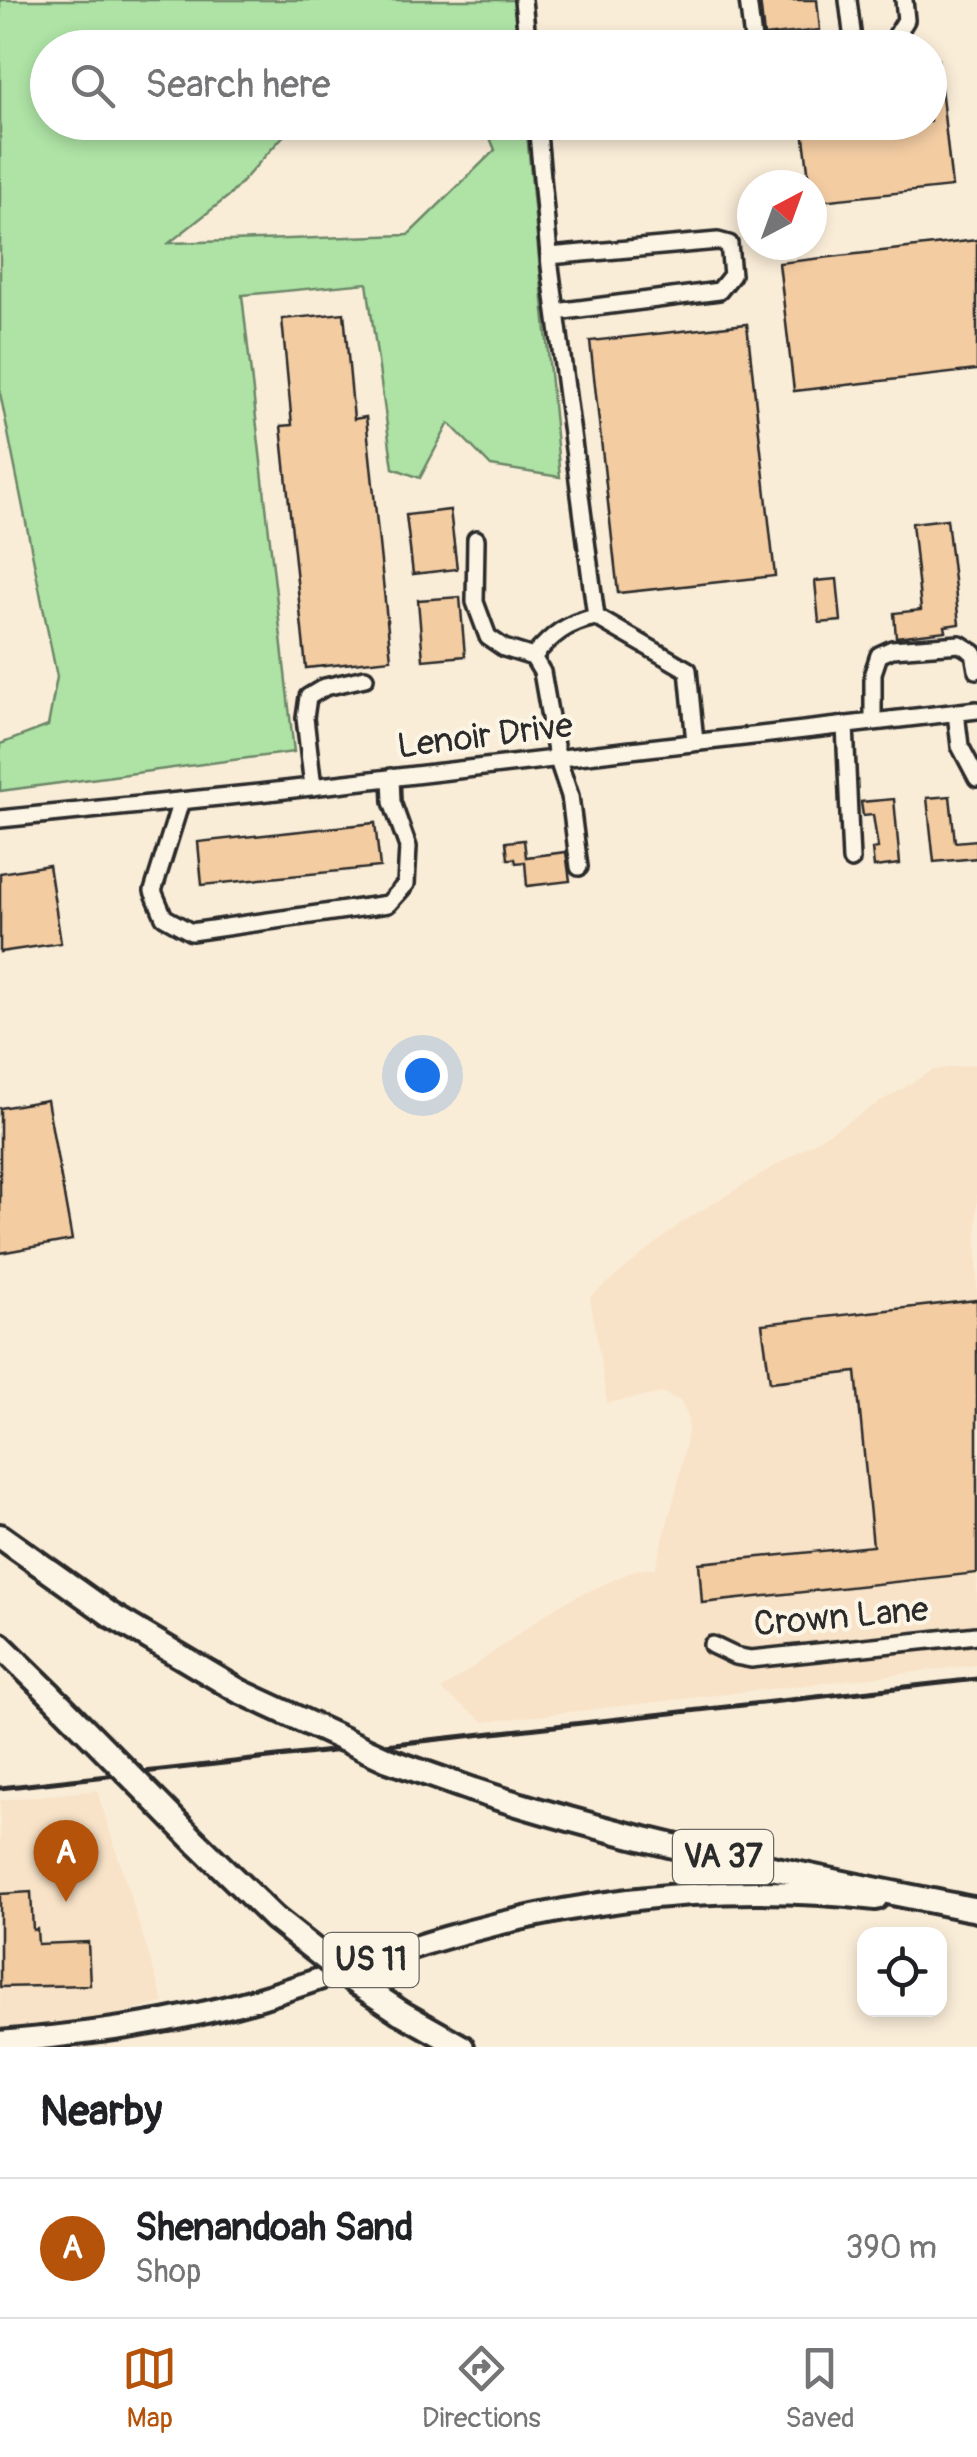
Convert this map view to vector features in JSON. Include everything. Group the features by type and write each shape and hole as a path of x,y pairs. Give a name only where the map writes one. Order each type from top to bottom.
{"highway":[{"name":"VA 37","path":"0,1536 111,1615 239,1691 335,1738 472,1790 582,1824 977,1911"},
{"path":"0,1644 274,1918 355,1982 462,2047"}],"main road":[{"name":"US 11","path":"0,2042 174,2020 262,1997 478,1928 630,1899 777,1891 977,1911"}],"street":[{"path":"523,0 526,30"},
{"path":"748,0 752,30"},
{"path":"848,0 852,30"},
{"path":"900,30 906,20 904,0"},
{"path":"539,140 549,256 596,618"},
{"path":"549,256 718,241 729,244 732,275 718,292 556,312"},
{"path":"476,539 475,602 488,637 504,648 532,658 542,672 558,758 570,796 580,868"},
{"path":"532,658 555,632 574,622 596,618 688,670 694,742"},
{"path":"873,722 872,673 878,655 892,649 960,644 974,654 977,670"},
{"path":"314,787 305,718 308,697 325,687 365,678"},
{"name":"Lenoir Drive","path":"0,819 314,787 977,710"},
{"path":"956,712 960,746 977,778"},
{"path":"845,725 851,860"},
{"path":"181,801 174,832 158,866 154,891 164,917 191,932 388,904 406,884 408,847 392,802 392,777"},
{"name":"Crown Lane","path":"712,1645 735,1656 751,1658 977,1634"}],"shaded area":[{"path":"977,1064 977,1665 484,1722 441,1690 558,1605 635,1570 655,1568 677,1487 688,1432 687,1414 680,1401 663,1393 607,1403 590,1297 682,1222 933,1070"},
{"path":"97,1790 164,2003 73,2025 0,2029 0,1800"}],"green space":[{"path":"0,0 514,0 517,30 30,30 30,140 280,140 230,195 169,243 408,235 495,150 491,140 528,140 560,477 491,466 449,423 420,478 393,468 367,283 242,295 294,752 0,791 0,744 48,726 57,677 0,393"}],"building":[{"path":"760,0 817,0 820,30 763,30"},
{"path":"804,140 947,140 952,187 827,200 827,170 808,170"},
{"path":"977,240 977,370 794,391 779,263"},
{"path":"344,313 354,419 366,417 391,659 306,668 281,426 292,425 282,319"},
{"path":"747,324 775,576 618,593 590,341"},
{"path":"450,510 457,569 413,574 406,515"},
{"path":"947,519 959,624 945,626 946,631 896,637 894,613 921,610 912,523"},
{"path":"837,579 841,621 819,623 815,581"},
{"path":"460,597 465,656 423,660 418,600"},
{"path":"950,796 955,842 977,840 977,858 934,862 927,798"},
{"path":"894,799 900,864 874,867 872,849 878,848 873,815 863,816 861,802"},
{"path":"375,823 380,867 202,885 198,842"},
{"path":"524,840 526,857 566,852 570,881 527,886 525,862 508,859 506,842"},
{"path":"49,865 61,943 0,952 0,873"},
{"path":"47,1100 72,1240 0,1253 0,1108"},
{"path":"977,1300 977,1573 702,1603 699,1563 873,1546 856,1372 770,1382 762,1324"},
{"path":"31,1892 33,1930 37,1929 38,1944 88,1942 90,1985 0,1987 0,1894"}],"railway":[{"path":"0,1788 977,1679"}],"place":[{"name":"Shenandoah Sand","path":"66,1902"}]}
